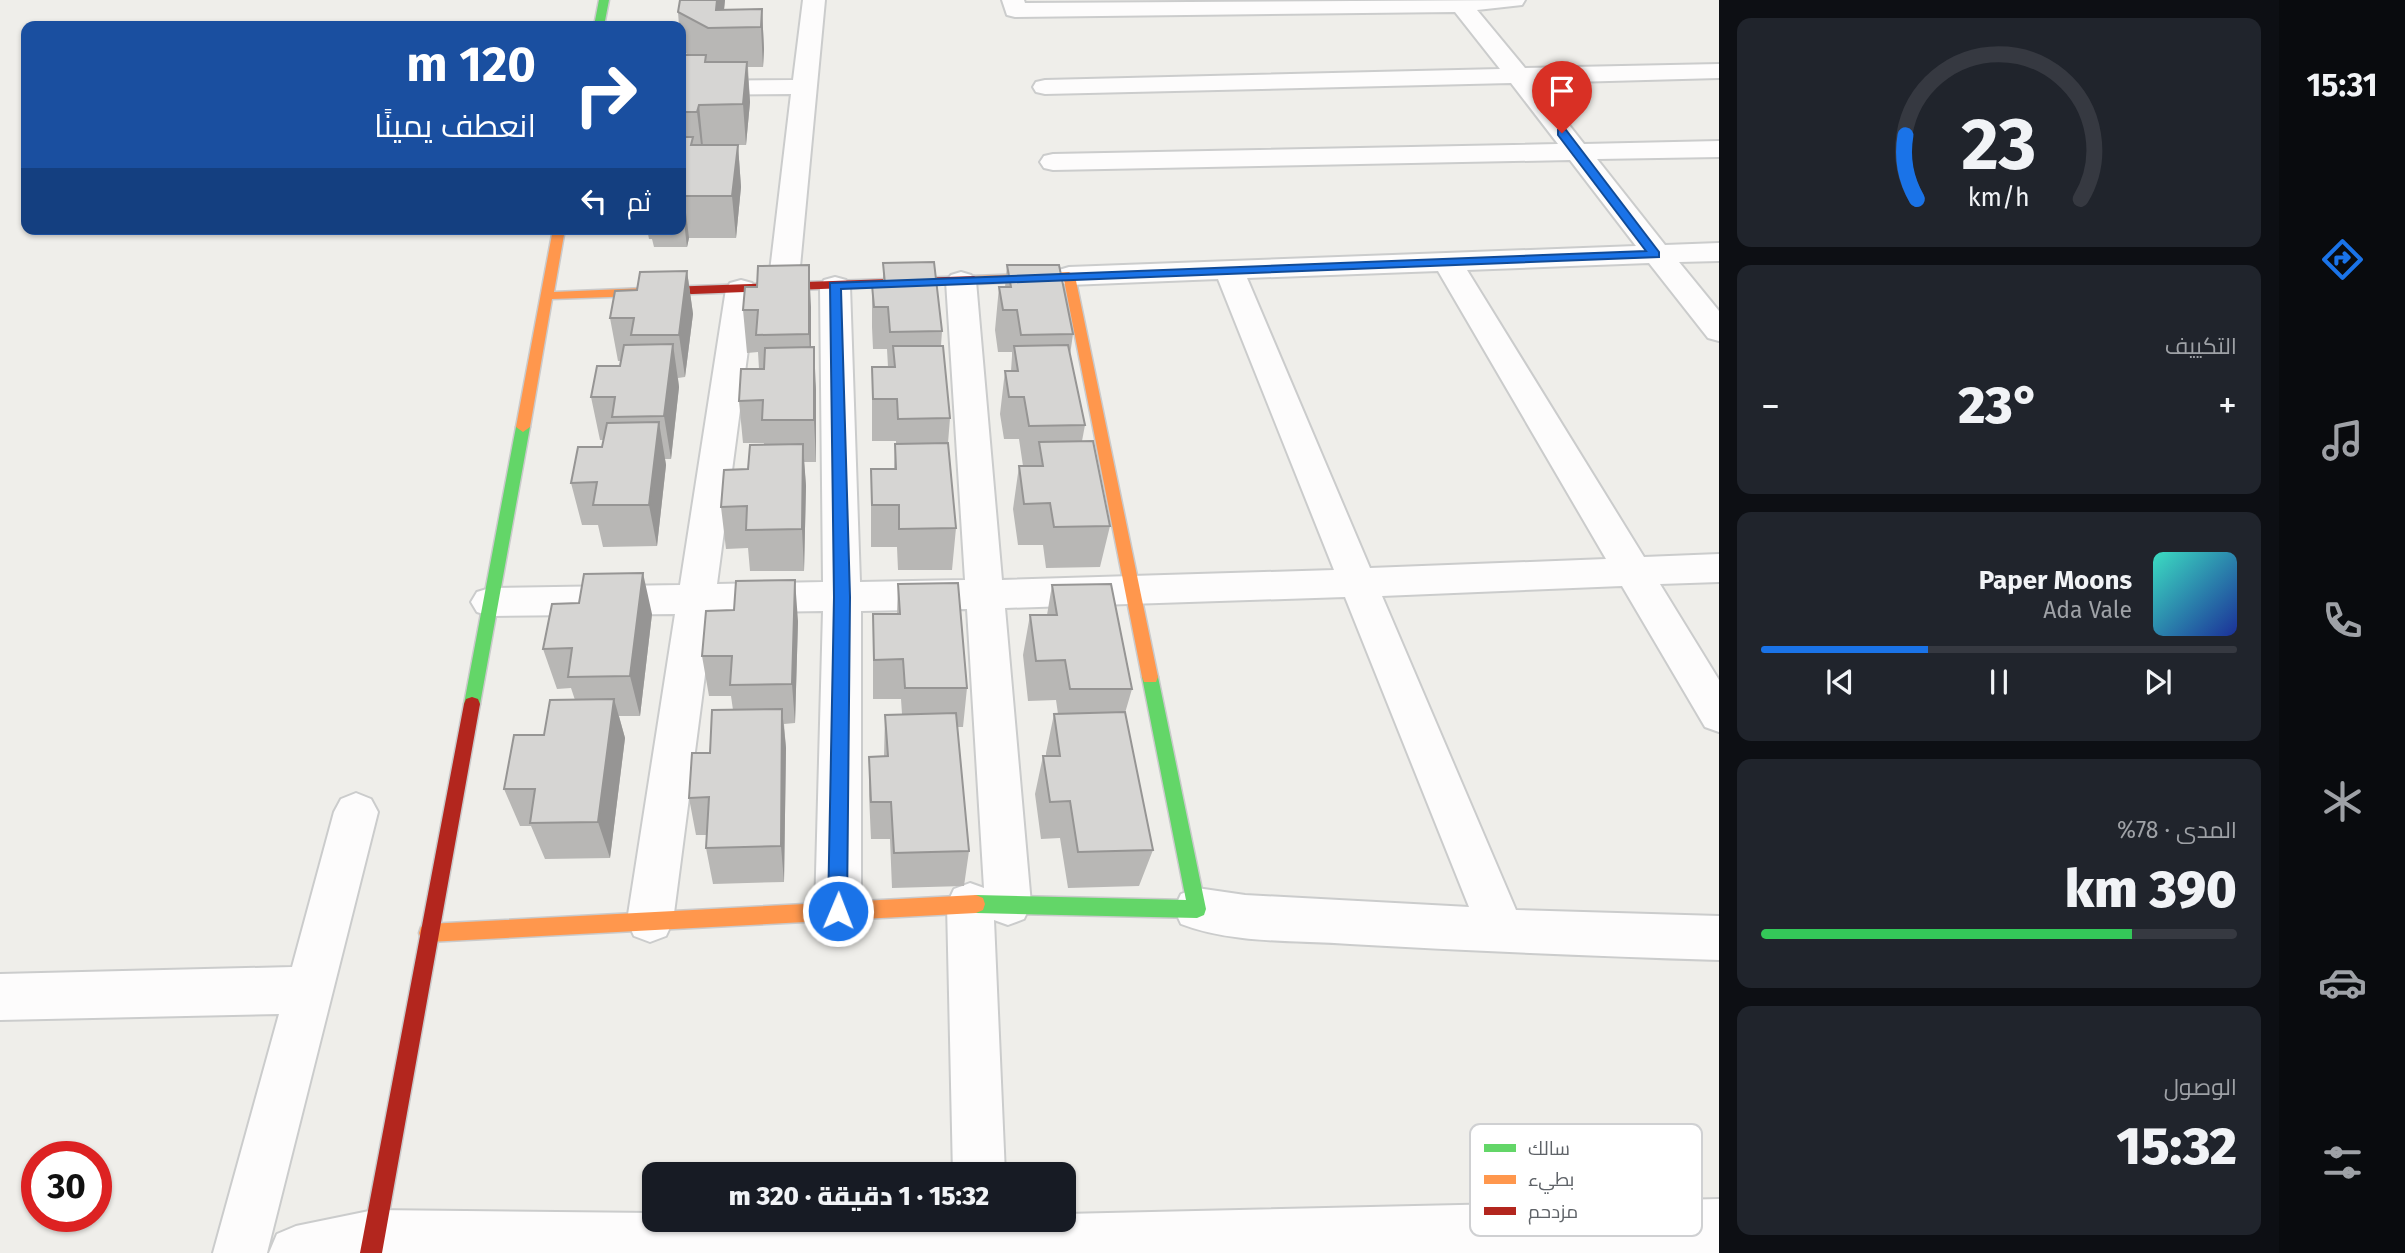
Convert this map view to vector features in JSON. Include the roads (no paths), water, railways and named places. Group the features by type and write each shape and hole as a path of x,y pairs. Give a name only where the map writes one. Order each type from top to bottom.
{"street":[{"path":"600,21 604,0"},
{"path":"783,288 814,0"},
{"path":"1013,0 1015,10 1421,2 1461,5 1514,0"},
{"path":"1461,5 1519,76 1655,254 1719,331"},
{"path":"1045,87 1719,71"},
{"path":"686,88 806,86"},
{"path":"1053,162 1719,149"},
{"path":"372,1245 558,235"},
{"path":"546,296 1719,251"},
{"path":"1448,263 1719,715"},
{"path":"1229,271 1502,931"},
{"path":"1069,276 1197,909"},
{"path":"961,281 986,594 989,904 979,1162"},
{"path":"835,286 842,597 838,911"},
{"path":"650,921 741,289"},
{"path":"489,602 1133,592 1719,568"},
{"path":"240,1253 356,812"},
{"path":"428,933 989,904 1197,909 1245,916 1502,931 1719,938"},
{"path":"0,997 311,990"},
{"path":"296,1253 372,1245 877,1248 975,1232"},
{"path":"997,1232 1228,1246 1474,1236"}]}
